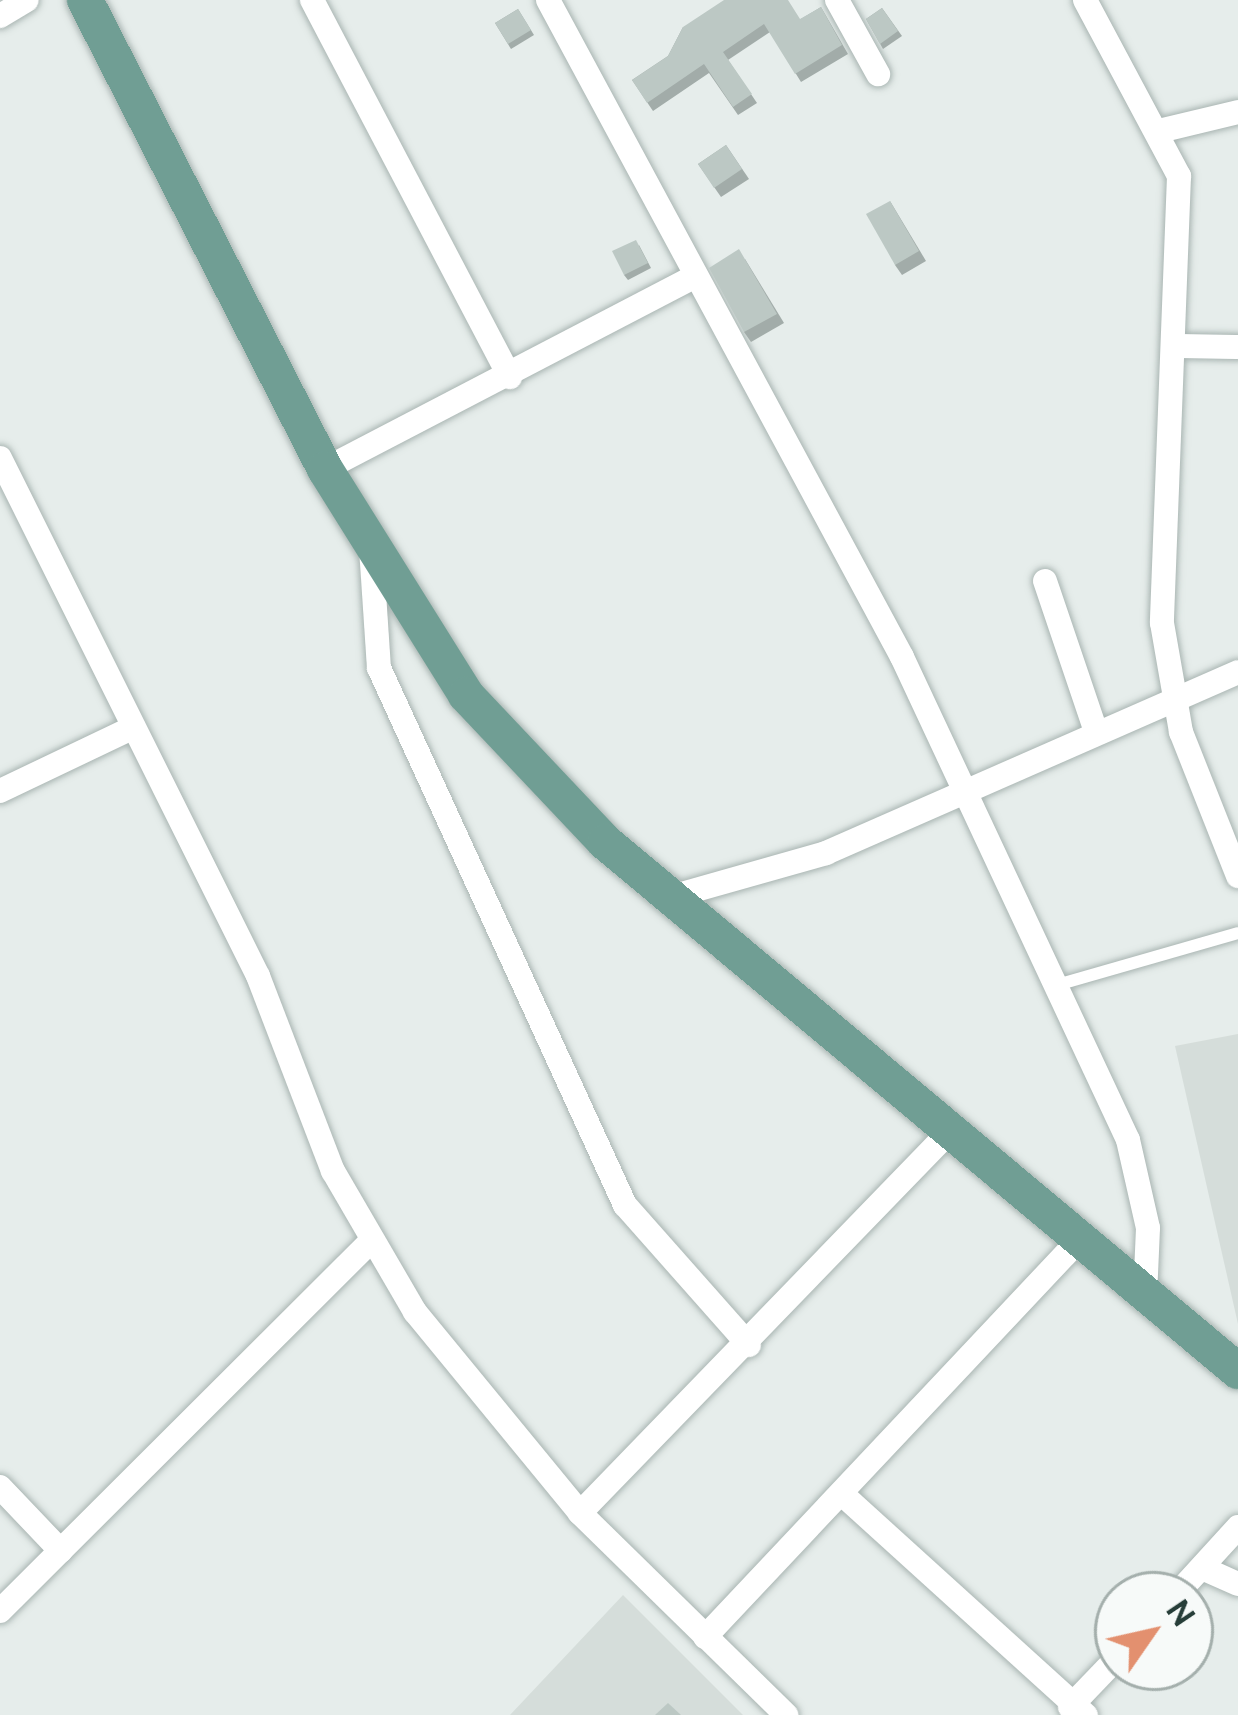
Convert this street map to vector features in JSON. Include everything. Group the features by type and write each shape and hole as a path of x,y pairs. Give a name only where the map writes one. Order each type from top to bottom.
{"main road":[{"path":"85,0 325,469 371,548 479,710 551,793 1238,1371"}],"street":[{"path":"0,16 27,0"},
{"path":"313,0 510,377"},
{"path":"548,0 902,658 959,791 1128,1140 1148,1228 1145,1296"},
{"path":"837,0 878,74"},
{"path":"1085,0 1179,176 1177,346 1162,483 1162,623 1175,700 1238,876"},
{"path":"1159,131 1238,112"},
{"path":"325,469 510,377 696,276"},
{"path":"1177,346 1238,347"},
{"path":"0,458 134,727 371,1241 455,1367 580,1513 786,1715"},
{"path":"371,548 379,668 625,1205 748,1346"},
{"path":"1045,581 1096,732"},
{"path":"671,897 826,854 959,791 1238,672"},
{"path":"0,790 134,727"},
{"path":"580,1513 748,1346 951,1130"},
{"path":"706,1637 1079,1240"},
{"path":"0,1611 371,1241"},
{"path":"0,1487 61,1551"},
{"path":"843,1495 1078,1711"},
{"path":"1199,1571 1238,1527"},
{"path":"1202,1568 1238,1584"}],"lane":[{"path":"1052,986 1238,933"}],"shaded area":[{"path":"1238,1034 1238,1324 1175,1046"},
{"path":"623,1595 743,1715 510,1715"}],"building":[{"path":"724,0 788,0 800,19 821,7 842,45 795,74 764,24 723,52 752,94 733,107 704,64 647,103 632,80 668,56 683,27"},
{"path":"882,8 898,31 880,44 866,19"},
{"path":"518,9 531,30 508,44 495,23"},
{"path":"726,145 742,169 714,188 698,164"},
{"path":"890,201 919,251 895,265 866,214"},
{"path":"636,240 648,263 624,275 612,251"},
{"path":"739,249 777,314 744,332 709,268"},
{"path":"668,1703 681,1715 655,1715"}]}
